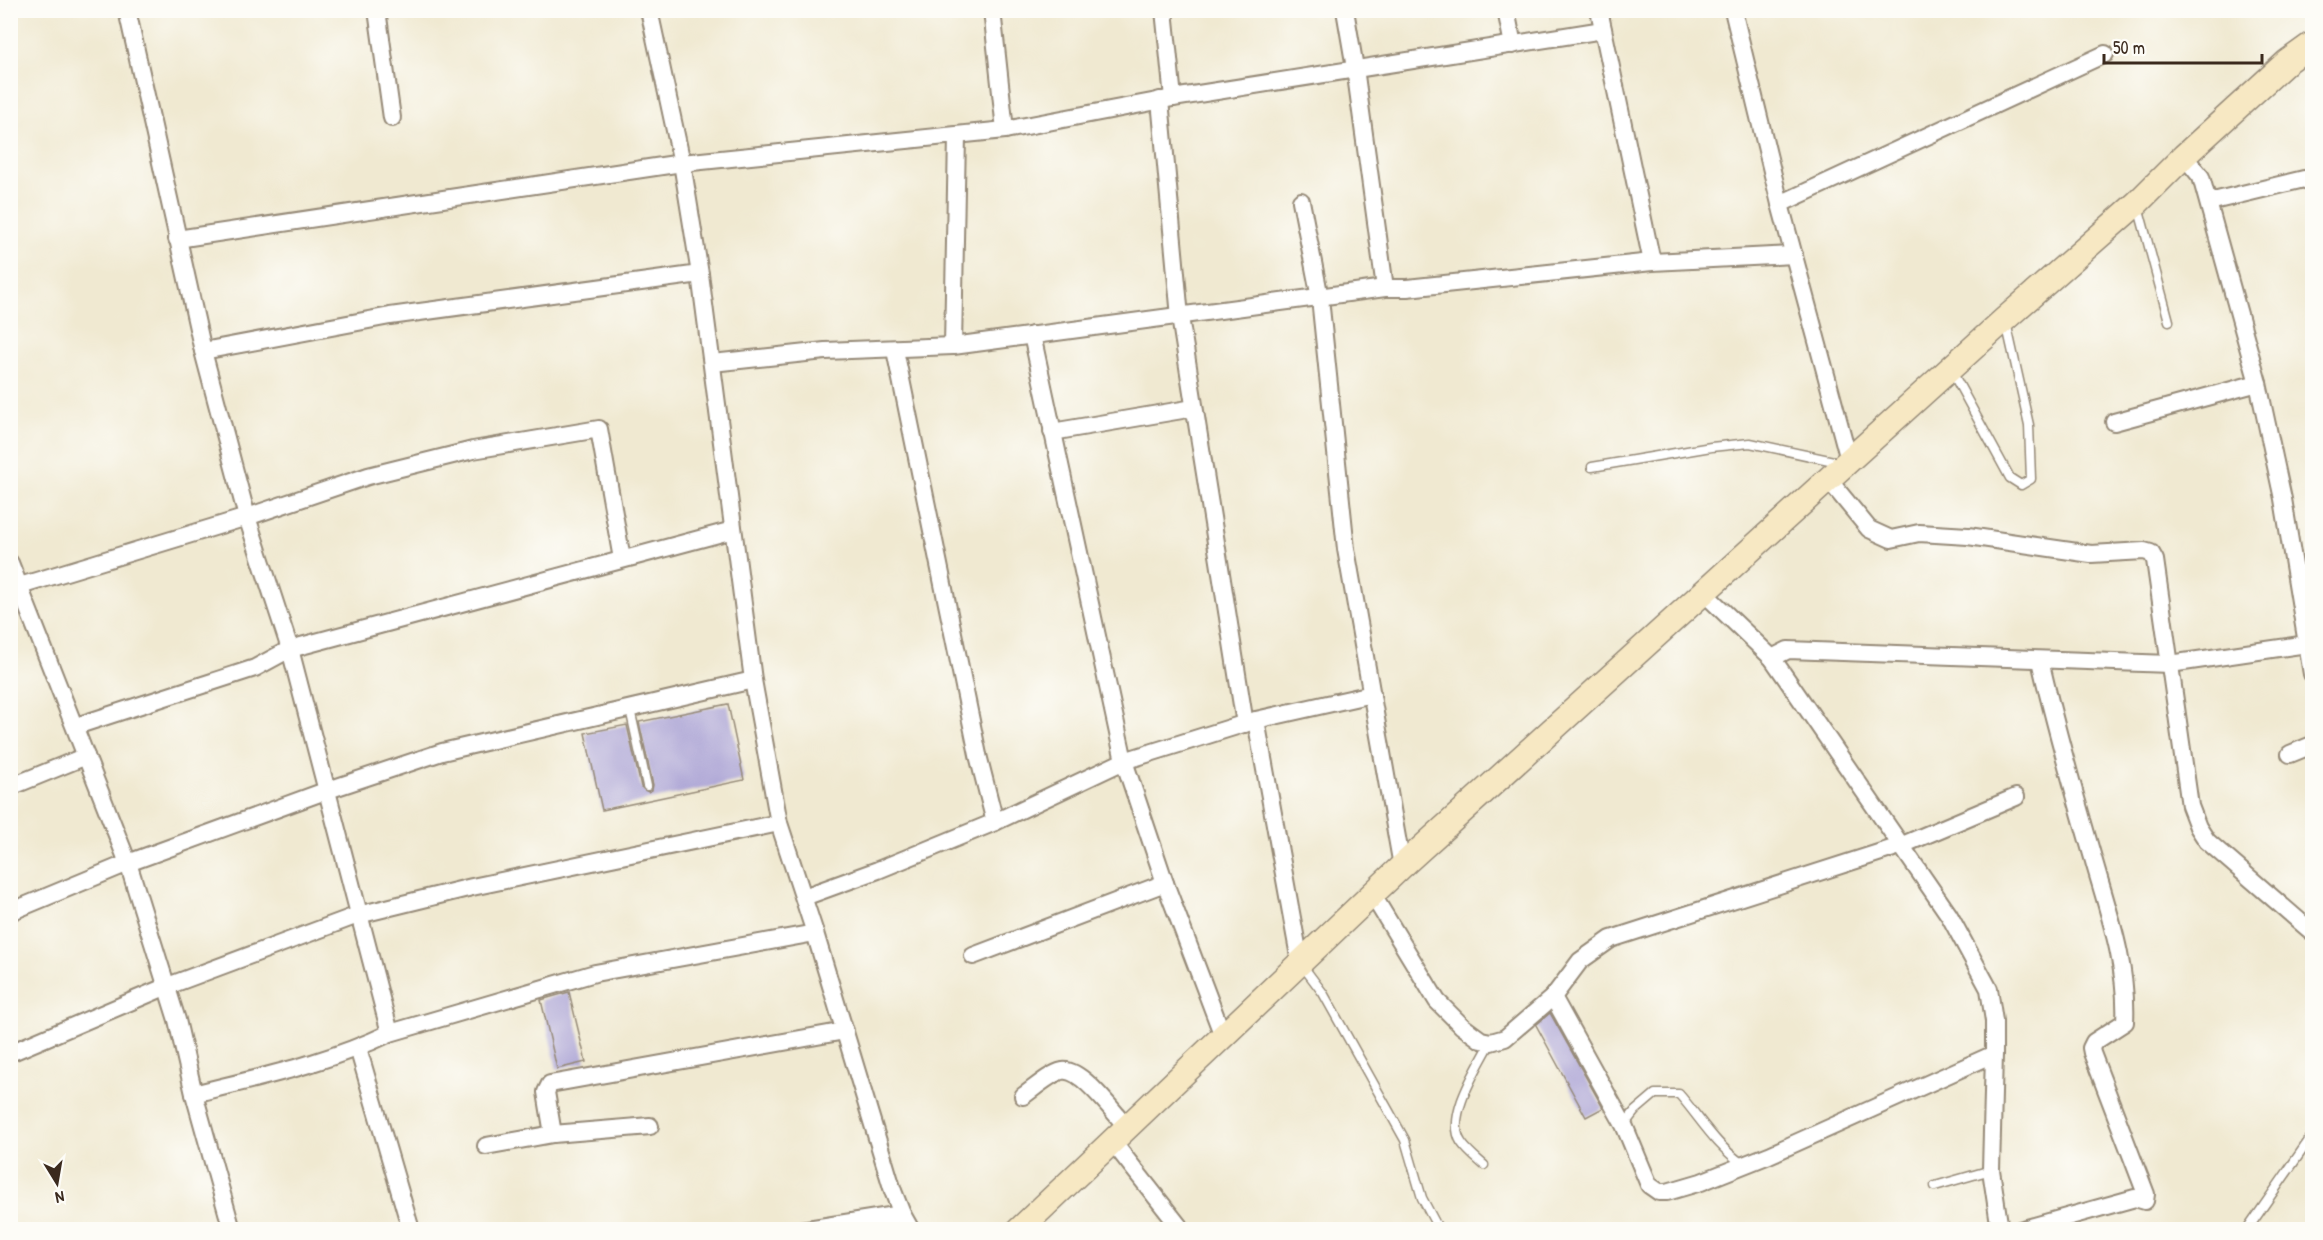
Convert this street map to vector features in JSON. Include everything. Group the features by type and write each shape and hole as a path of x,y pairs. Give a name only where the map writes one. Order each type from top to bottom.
{"street":[{"path":"127,10 203,351 248,517 290,649 390,1033"},
{"path":"377,10 392,118"},
{"path":"649,10 682,163 700,274 753,680 779,823 902,1214 911,1230"},
{"path":"992,10 1005,130"},
{"path":"1164,10 1180,317 1250,722 1300,962"},
{"path":"1345,10 1385,288"},
{"path":"1506,10 1513,45"},
{"path":"1599,10 1652,262"},
{"path":"1733,10 1794,255 1841,467 1869,529 1891,539 1919,533 1968,536 2091,554 2144,551 2151,553 2155,560 2190,806 2198,827 2207,841 2313,932"},
{"path":"177,238 682,163 1005,130 1167,99 1603,30"},
{"path":"1028,1226 1120,1134 1402,866 1950,368 2137,203 2184,156 2287,63 2313,44"},
{"path":"1780,204 2105,54"},
{"path":"953,346 957,136"},
{"path":"2184,156 2201,177 2258,383 2283,499 2313,674"},
{"path":"2209,202 2304,179 2313,183"},
{"path":"1301,201 1320,297 1346,549 1402,866"},
{"path":"712,363 825,351 953,346 1385,288 1407,288 1652,262 1794,255"},
{"path":"203,351 390,316 700,274"},
{"path":"1032,335 1124,761 1165,883 1223,1036"},
{"path":"895,350 978,755 995,822"},
{"path":"2114,422 2258,383"},
{"path":"1052,432 1194,408"},
{"path":"14,588 248,517 368,476 473,450 600,429 622,559"},
{"path":"75,726 255,668 290,649 733,530"},
{"path":"10,563 14,588 75,726 128,863 177,1020 194,1094 232,1230"},
{"path":"1703,592 1772,658 1949,915 1989,989 1994,1021 1991,1170 2000,1230"},
{"path":"1772,658 1788,650 2170,664 2307,644"},
{"path":"2020,1230 2135,1198 2145,1202 2146,1194 2091,1048 2094,1042 2125,1023 2123,979 2116,940 2055,726 2040,660"},
{"path":"10,912 128,863 328,790 442,752 753,680"},
{"path":"804,897 878,870 995,822 1124,761 1250,722 1372,694"},
{"path":"2290,754 2313,745"},
{"path":"10,787 86,756"},
{"path":"1372,894 1437,1001 1462,1026 1481,1040 1491,1042 1504,1038 1553,997 1580,961 1611,939 1900,846 2016,797"},
{"path":"10,1053 165,987 358,915 472,887 779,823"},
{"path":"973,956 1165,883"},
{"path":"194,1094 309,1064 358,1048 390,1033 596,973 815,933"},
{"path":"1553,997 1624,1125 1649,1185 1659,1192 1667,1192 1701,1182 1769,1155 1994,1054"},
{"path":"553,1134 546,1092 550,1084 844,1031"},
{"path":"358,1048 411,1230"},
{"path":"1023,1096 1061,1071 1072,1071 1085,1080 1182,1230"},
{"path":"486,1146 553,1134 650,1126"},
{"path":"801,1230 902,1214"}],"lane":[{"path":"2137,203 2169,321"},
{"path":"1950,368 2010,478 2021,485 2031,480 2029,425 2005,319"},
{"path":"1592,467 1711,447 1750,443 1841,467"},
{"path":"630,709 647,786"},
{"path":"1300,962 1323,993 1405,1140 1422,1198 1439,1230"},
{"path":"1484,1165 1460,1140 1456,1123 1461,1098 1491,1042"},
{"path":"1624,1125 1635,1111 1655,1094 1679,1094 1703,1121 1715,1141 1743,1164"},
{"path":"2247,1230 2313,1136"},
{"path":"1935,1186 1991,1170"}],"building":[{"path":"728,704 744,780 602,810 585,733 627,725 641,787 648,792 652,790 653,785 639,722"},
{"path":"569,992 586,1062 557,1069 541,1000"},
{"path":"1550,1013 1603,1108 1586,1117 1536,1025"}]}
